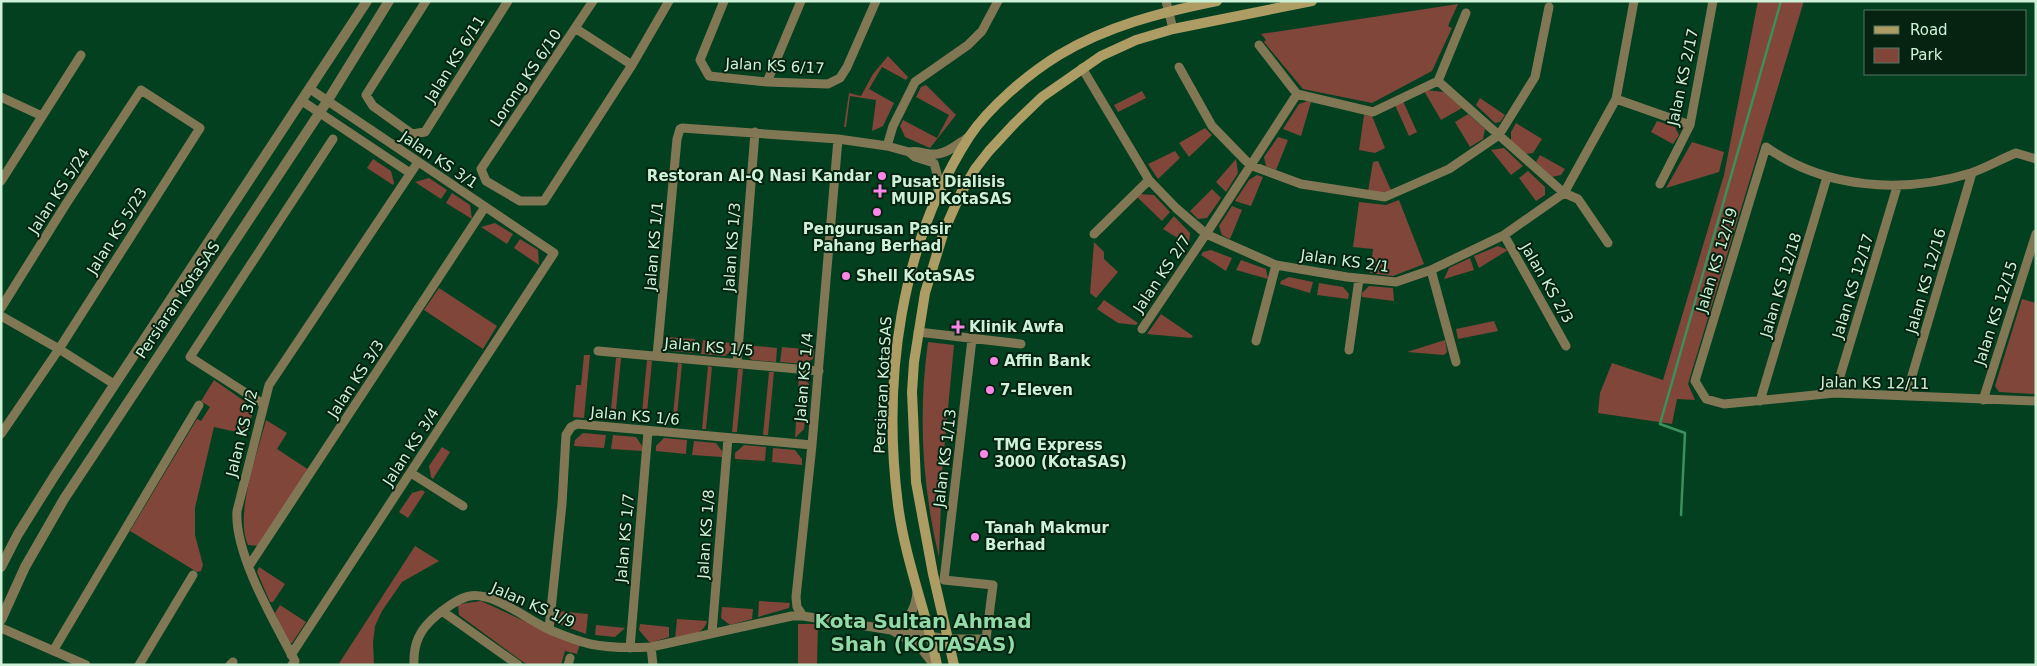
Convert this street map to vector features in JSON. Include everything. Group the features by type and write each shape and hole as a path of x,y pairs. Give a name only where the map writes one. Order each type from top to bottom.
{"main road":[{"name":"Persiaran KotaSAS","path":"935,665 898,508 893,464 894,394 899,330 905,294 922,235 938,192 970,136 1007,96 1031,75 1058,56 1086,40 1167,6 1217,1"},
{"name":"Persiaran KotaSAS","path":"954,665 916,482 912,392 918,332 925,294 944,231 954,206 975,169 989,151 1042,97 1082,68 1118,47 1173,29 1312,1"}],"street":[{"name":"Persiaran KotaSAS","path":"1,567 36,504 367,1"},
{"name":"Persiaran KotaSAS","path":"1,620 25,567 64,499 320,113 389,1"},
{"name":"Jalan KS 6/11","path":"426,1 366,95 373,106 412,134 425,132 508,1"},
{"name":"Lorong KS 6/10","path":"593,1 481,169 486,181 520,201 544,201 632,65"},
{"path":"575,28 632,65 669,1"},
{"name":"Jalan KS 6/17","path":"724,1 700,60 708,76 768,82 828,84 840,78 847,67 876,1"},
{"path":"768,82 801,1"},
{"path":"887,146 893,126 916,82 968,45 982,31 998,1"},
{"name":"Jalan KS 2/17","path":"1660,184 1690,125 1713,1"},
{"name":"Jalan KS 2/1","path":"1082,68 1149,180 1176,208 1206,234 1276,264 1359,279 1396,282 1431,270 1504,235 1564,193 1616,99 1632,4"},
{"path":"1167,6 1173,29"},
{"path":"1179,67 1212,126 1250,165 1300,184 1386,197 1449,169 1499,135 1535,77 1549,7"},
{"path":"1259,45 1297,94 1373,112 1438,81 1466,13"},
{"path":"2,179 81,55"},
{"path":"1438,81 1564,193 1578,199 1608,243"},
{"name":"Jalan KS 3/1","path":"310,88 554,253"},
{"name":"Jalan KS 5/24","path":"1,308 140,90 200,128"},
{"name":"Jalan KS 2/7","path":"1142,329 1297,94"},
{"path":"1,97 42,116"},
{"path":"1616,99 1690,125"},
{"name":"Jalan KS 3/1","path":"302,101 410,173"},
{"name":"Jalan KS 5/23","path":"1,434 59,349 200,128"},
{"name":"Jalan KS 1/1","path":"657,356 678,133 682,128 755,132"},
{"path":"755,132 838,139 887,146 909,152 915,157 934,163 938,192"},
{"name":"Jalan KS 1/3","path":"737,363 755,132"},
{"path":"909,152 916,150 931,154 942,153 970,136"},
{"path":"263,404 190,357 334,139"},
{"name":"Jalan KS 1/4","path":"803,616 797,607 796,597 819,371 838,139"},
{"name":"Jalan KS 12/19","path":"1695,381 1766,147 1796,165 1827,177"},
{"path":"1827,177 1863,184 1897,187 1934,182 1972,173 2016,153 2036,159"},
{"name":"Jalan KS 3/2","path":"292,665 295,661 249,566 238,535 237,519 263,404 269,385 418,162"},
{"name":"Jalan KS 12/16","path":"1906,396 1972,173"},
{"name":"Jalan KS 12/18","path":"1760,401 1827,177"},
{"path":"1094,234 1149,180"},
{"name":"Jalan KS 12/17","path":"1835,393 1897,187"},
{"name":"Jalan KS 3/3","path":"249,566 486,208"},
{"name":"Jalan KS 12/15","path":"1983,400 2036,234"},
{"name":"Jalan KS 2/3","path":"1504,235 1566,346"},
{"name":"Jalan KS 3/4","path":"291,655 554,253"},
{"path":"1256,341 1276,264"},
{"path":"1431,270 1456,362"},
{"path":"1349,350 1359,279"},
{"path":"1,316 59,349 114,384"},
{"path":"918,332 1020,344"},
{"name":"Jalan KS 1/13","path":"944,580 972,338"},
{"name":"Jalan KS 1/5","path":"598,351 819,371"},
{"name":"Jalan KS 12/11","path":"1695,381 1706,400 1724,404 1835,393 2036,401"},
{"path":"53,651 198,405"},
{"name":"Jalan KS 1/6","path":"549,629 562,504 566,434 571,427 577,424 812,445"},
{"name":"Jalan KS 1/7","path":"630,648 648,431"},
{"name":"Jalan KS 1/8","path":"712,633 728,438"},
{"path":"410,473 463,506"},
{"path":"139,665 194,575"},
{"name":"Jalan KS 1/9","path":"414,665 416,641 422,630 442,611 460,599 471,596 483,597 500,603 549,629 590,644 630,648 651,647 792,616 803,616 948,639 986,638 993,585 944,580"},
{"path":"916,583 917,592 914,610 904,624 894,631 920,647 935,665"},
{"path":"442,611 518,665"},
{"path":"1,628 86,665"},
{"path":"651,647 653,665"}],"green space":[{"path":"1758,1 1804,1 1688,384 1695,400 1677,399 1672,424 1598,413 1600,393 1612,363 1663,380 1724,175"},
{"path":"1458,4 1448,26 1452,28 1432,71 1372,103 1303,89 1264,42 1266,40 1261,34"},
{"path":"888,56 908,77 906,80 882,67 869,89 894,103 883,126 872,131 876,100 850,96 846,127 844,127 849,93 861,96 873,74"},
{"path":"926,85 956,115 930,148 905,137 900,126 903,120 937,138 949,115 916,97 921,87"},
{"path":"1142,91 1146,98 1118,112 1114,105"},
{"path":"1424,91 1444,92 1462,108 1441,120"},
{"path":"1480,98 1505,115 1500,122 1495,123 1476,105"},
{"path":"1403,101 1417,132 1409,136 1395,105"},
{"path":"1311,102 1301,136 1283,129 1299,104"},
{"path":"1468,114 1485,129 1483,139 1470,147 1455,122"},
{"path":"1364,115 1372,116 1385,148 1375,153 1359,150"},
{"path":"1657,121 1675,127 1679,135 1673,144 1651,132"},
{"path":"1516,123 1542,139 1533,153 1525,154 1511,142 1511,132"},
{"path":"1205,128 1212,135 1189,157 1179,143"},
{"path":"1278,137 1288,140 1276,170 1266,166 1264,157"},
{"path":"1692,142 1724,152 1719,172 1666,188"},
{"path":"1504,148 1523,166 1511,175 1491,150"},
{"path":"1175,151 1180,158 1158,179 1148,164"},
{"path":"1540,155 1565,169 1561,175 1552,177 1536,162"},
{"path":"373,159 391,171 393,185 367,168"},
{"path":"1236,159 1238,173 1226,192 1216,182"},
{"path":"1378,161 1391,190 1384,193 1368,191 1373,162"},
{"path":"1528,171 1545,187 1545,195 1536,201 1519,178"},
{"path":"1257,175 1263,177 1251,206 1235,201 1249,180"},
{"path":"429,178 447,190 441,199 415,182"},
{"path":"1212,189 1221,198 1207,218 1198,219 1190,211"},
{"path":"452,193 470,205 472,219 446,203"},
{"path":"1140,194 1154,195 1170,212 1162,221 1137,197"},
{"path":"1399,200 1424,264 1393,276 1370,273 1373,249 1353,247 1359,202 1386,205"},
{"path":"1232,206 1242,210 1230,239 1222,235 1219,226"},
{"path":"1174,216 1190,233 1189,245 1163,229"},
{"path":"495,223 513,234 507,244 481,227"},
{"path":"520,239 538,250 539,265 514,248"},
{"path":"1094,242 1104,252 1104,259 1118,272 1096,298 1090,293"},
{"path":"1498,246 1508,250 1479,268 1474,256"},
{"path":"1211,250 1232,258 1226,271 1201,255 1203,252"},
{"path":"1470,258 1474,270 1444,279 1449,268"},
{"path":"1241,260 1266,269 1268,279 1236,270"},
{"path":"1289,277 1313,282 1310,293 1280,284 1281,281"},
{"path":"1319,283 1343,287 1349,294 1348,299 1317,295"},
{"path":"1369,286 1393,288 1394,301 1362,297 1362,293"},
{"path":"439,288 497,326 483,349 424,310"},
{"path":"2022,299 2036,303 2036,394 1999,392 1995,386"},
{"path":"1104,300 1138,323 1136,325 1118,323 1097,309"},
{"path":"1161,314 1193,336 1191,338 1147,334"},
{"path":"1494,321 1498,331 1458,339 1456,329"},
{"path":"666,337 695,339 694,353 671,351 665,345"},
{"path":"703,340 732,343 731,351 725,356 701,354"},
{"path":"1445,340 1447,352 1444,355 1407,352"},
{"path":"928,342 954,345 942,472 939,557 929,504 923,450 923,396"},
{"path":"745,345 777,348 776,362 752,360 744,354"},
{"path":"782,347 814,350 813,359 804,364 780,362"},
{"path":"584,355 590,355 584,418 573,417 576,385 581,385"},
{"path":"616,358 621,358 615,420 610,420"},
{"path":"647,360 652,361 646,423 641,423"},
{"path":"678,363 682,364 676,426 672,426"},
{"path":"708,366 712,367 706,429 702,429"},
{"path":"738,369 743,369 737,432 732,432"},
{"path":"769,372 774,372 768,435 763,435"},
{"path":"799,375 802,375 809,384 804,429 795,438"},
{"path":"214,380 247,403 252,415 246,434 214,427 195,508 195,535 203,565 201,571 197,572 130,531 197,419 201,421 210,407 201,401"},
{"path":"266,420 287,433 277,449 309,470 258,546 248,545 244,532 245,501"},
{"path":"583,433 606,435 604,448 574,446 575,440"},
{"path":"613,435 636,437 642,446 642,451 611,449"},
{"path":"664,438 687,440 686,454 656,451 656,446"},
{"path":"694,441 716,443 722,451 722,457 692,455"},
{"path":"744,445 766,447 765,461 735,459 735,453"},
{"path":"442,447 450,452 433,479 429,466"},
{"path":"773,448 795,450 802,459 802,465 772,462"},
{"path":"422,490 425,492 408,518 399,512 412,493"},
{"path":"415,546 439,561 402,582 382,611 375,626 373,642 374,665 338,665"},
{"path":"259,567 285,584 273,602 270,602 257,572"},
{"path":"481,601 544,630 580,644 577,654 565,651 561,665 529,665 523,662 459,615 458,605"},
{"path":"759,601 790,603 789,608 758,617"},
{"path":"280,605 306,622 292,643 288,643 275,613"},
{"path":"722,607 753,609 752,619 730,625 721,618"},
{"path":"558,611 588,614 586,634 561,625 557,617"},
{"path":"677,619 707,621 699,632 675,639"},
{"path":"640,624 669,627 669,637 650,643 639,630"},
{"path":"798,624 818,624 817,665 798,665"},
{"path":"596,625 625,628 615,637 595,635"}],"waterway":[{"path":"1681,515 1685,433 1660,424 1781,1"}],"place":[{"name":"Restoran Al-Q Nasi Kandar","path":"882,176"},
{"name":"Pusat Dialisis MUIP KotaSAS","path":"880,191"},
{"name":"Pengurusan Pasir Pahang Berhad","path":"877,212"},
{"name":"Shell KotaSAS","path":"846,276"},
{"name":"Klinik Awfa","path":"958,327"},
{"name":"Affin Bank","path":"994,361"},
{"name":"7-Eleven","path":"990,390"},
{"name":"TMG Express 3000 (KotaSAS)","path":"984,454"},
{"name":"Tanah Makmur Berhad","path":"975,537"}],"district":[{"name":"Kota Sultan Ahmad Shah (KOTASAS)","path":"923,632"}]}
